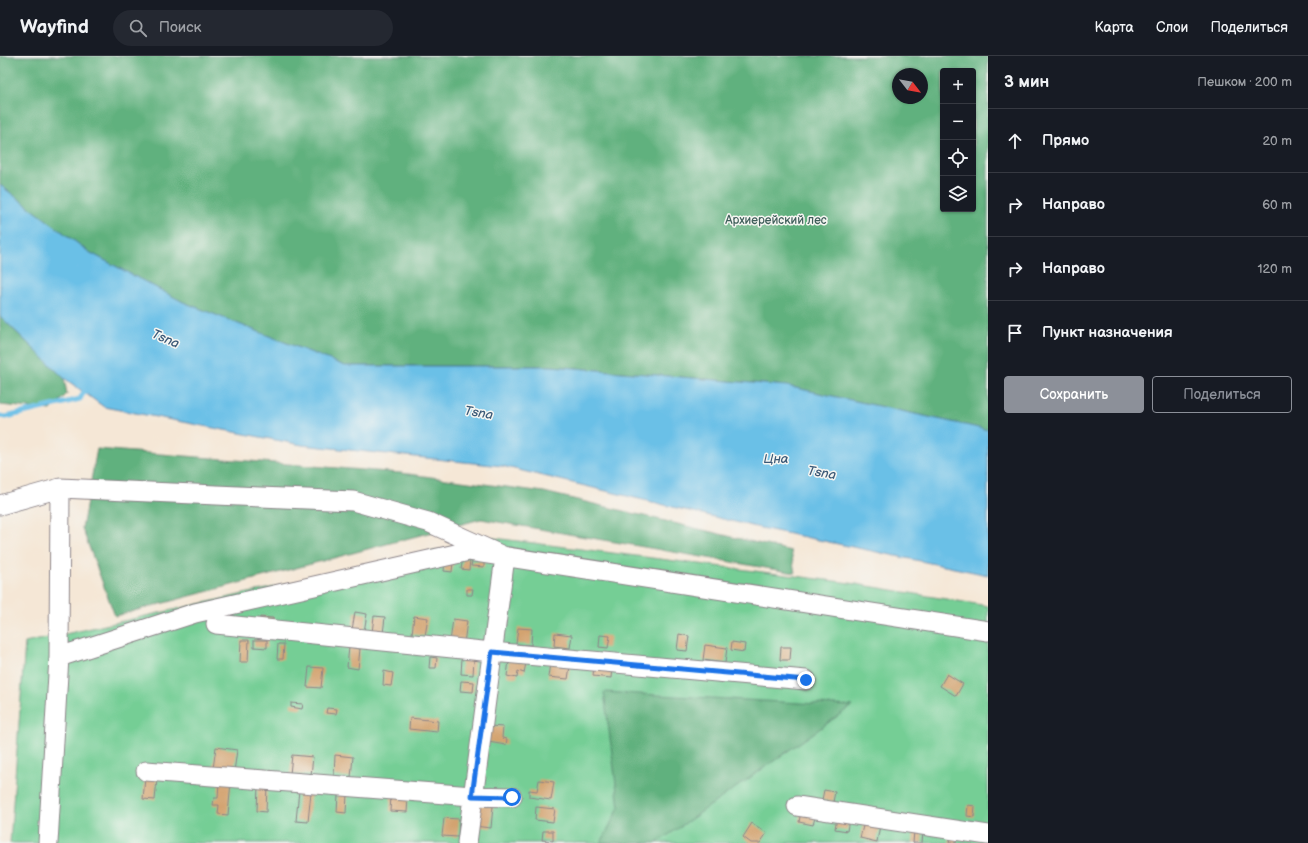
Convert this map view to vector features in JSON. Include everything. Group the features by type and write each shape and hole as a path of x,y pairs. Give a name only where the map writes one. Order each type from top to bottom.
{"lane":[{"path":"0,505 60,488 353,501 428,522 505,557"},
{"path":"48,843 59,657 60,488"},
{"path":"59,657 195,613 469,551 988,631"},
{"path":"467,843 472,796 505,557"},
{"path":"216,624 492,652 806,680"},
{"path":"146,771 472,796 512,797"},
{"path":"797,806 988,835"}],"green space":[{"name":"Архиерейский лес","path":"0,56 988,56 988,430 787,386 551,366 345,366 183,302 89,252 0,185"},
{"path":"0,316 64,378 67,394 51,410 0,405"},
{"path":"97,449 401,473 544,492 791,551 795,573 481,519 115,616 82,528"},
{"path":"494,538 850,583 988,606 988,843 10,843 25,643"},
{"path":"604,692 852,706 657,843 601,843 619,807"}],"water":[{"name":"Цна","path":"0,185 89,252 183,302 345,366 551,366 787,386 988,430 988,575 756,527 502,466 302,445 104,407 64,378 0,316"}],"building":[{"path":"463,558 470,559 469,570 461,569"},
{"path":"445,561 453,562 452,572 444,571"},
{"path":"472,561 484,561 484,567 471,566"},
{"path":"467,589 473,589 472,595 467,595"},
{"path":"355,612 367,614 364,632 352,630"},
{"path":"374,616 385,617 383,634 372,633"},
{"path":"414,616 428,618 425,636 412,634"},
{"path":"260,617 273,618 273,628 259,628"},
{"path":"453,619 467,621 464,644 450,642"},
{"path":"518,628 532,629 531,645 516,644"},
{"path":"555,633 572,635 570,648 554,646"},
{"path":"679,634 689,636 687,651 677,650"},
{"path":"600,635 610,636 608,648 599,647"},
{"path":"241,640 249,640 248,662 240,662"},
{"path":"254,640 267,640 267,648 254,647"},
{"path":"732,642 745,644 744,652 731,650"},
{"path":"278,644 284,644 283,659 277,659"},
{"path":"705,645 727,648 725,663 703,660"},
{"path":"349,647 360,649 358,669 347,667"},
{"path":"781,647 791,647 790,660 780,660"},
{"path":"430,657 437,658 436,668 429,668"},
{"path":"462,658 474,659 473,675 461,674"},
{"path":"509,660 526,663 524,673 518,671 517,678 507,676"},
{"path":"550,663 570,666 568,679 548,677"},
{"path":"594,665 612,667 611,678 593,676"},
{"path":"309,667 323,668 321,688 307,687"},
{"path":"384,671 393,673 391,686 383,685"},
{"path":"947,674 963,684 956,696 940,686"},
{"path":"461,681 474,682 473,692 460,691"},
{"path":"291,703 303,704 302,709 291,707"},
{"path":"327,708 337,709 336,714 326,713"},
{"path":"410,718 438,721 437,732 409,729"},
{"path":"490,726 503,727 502,738 507,739 506,745 488,742"},
{"path":"216,747 237,750 234,772 213,769"},
{"path":"292,755 313,757 311,775 290,774"},
{"path":"335,755 353,757 351,777 334,776"},
{"path":"145,778 157,779 155,800 143,799"},
{"path":"539,780 554,782 551,800 529,797 529,790 537,791"},
{"path":"219,782 231,782 228,815 218,814 219,805 213,805 214,798 218,798"},
{"path":"258,785 267,785 266,812 257,811"},
{"path":"299,790 311,792 308,822 296,821"},
{"path":"824,790 835,792 833,802 822,800"},
{"path":"338,794 347,794 346,813 337,812"},
{"path":"391,796 408,798 407,812 390,811"},
{"path":"476,804 493,806 491,828 474,826"},
{"path":"968,805 975,806 974,817 967,816"},
{"path":"536,807 555,809 553,822 535,820"},
{"path":"801,811 816,814 813,825 799,822"},
{"path":"444,818 459,819 458,837 442,836"},
{"path":"837,818 849,819 847,831 835,829"},
{"path":"864,822 880,825 877,842 860,838"},
{"path":"752,823 767,833 760,843 751,843 743,837"},
{"path":"543,831 553,831 553,841 542,840"},
{"path":"914,831 923,832 922,843 913,843"},
{"path":"950,838 957,839 956,843 949,843"}],"waterway":[{"path":"0,416 6,417 80,399 87,386"}],"route":[{"path":"512,797 472,796 492,652 806,680"}],"water label":[{"name":"Tsna","path":"166,338"},
{"name":"Tsna","path":"479,412"},
{"name":"Tsna","path":"822,472"}]}
